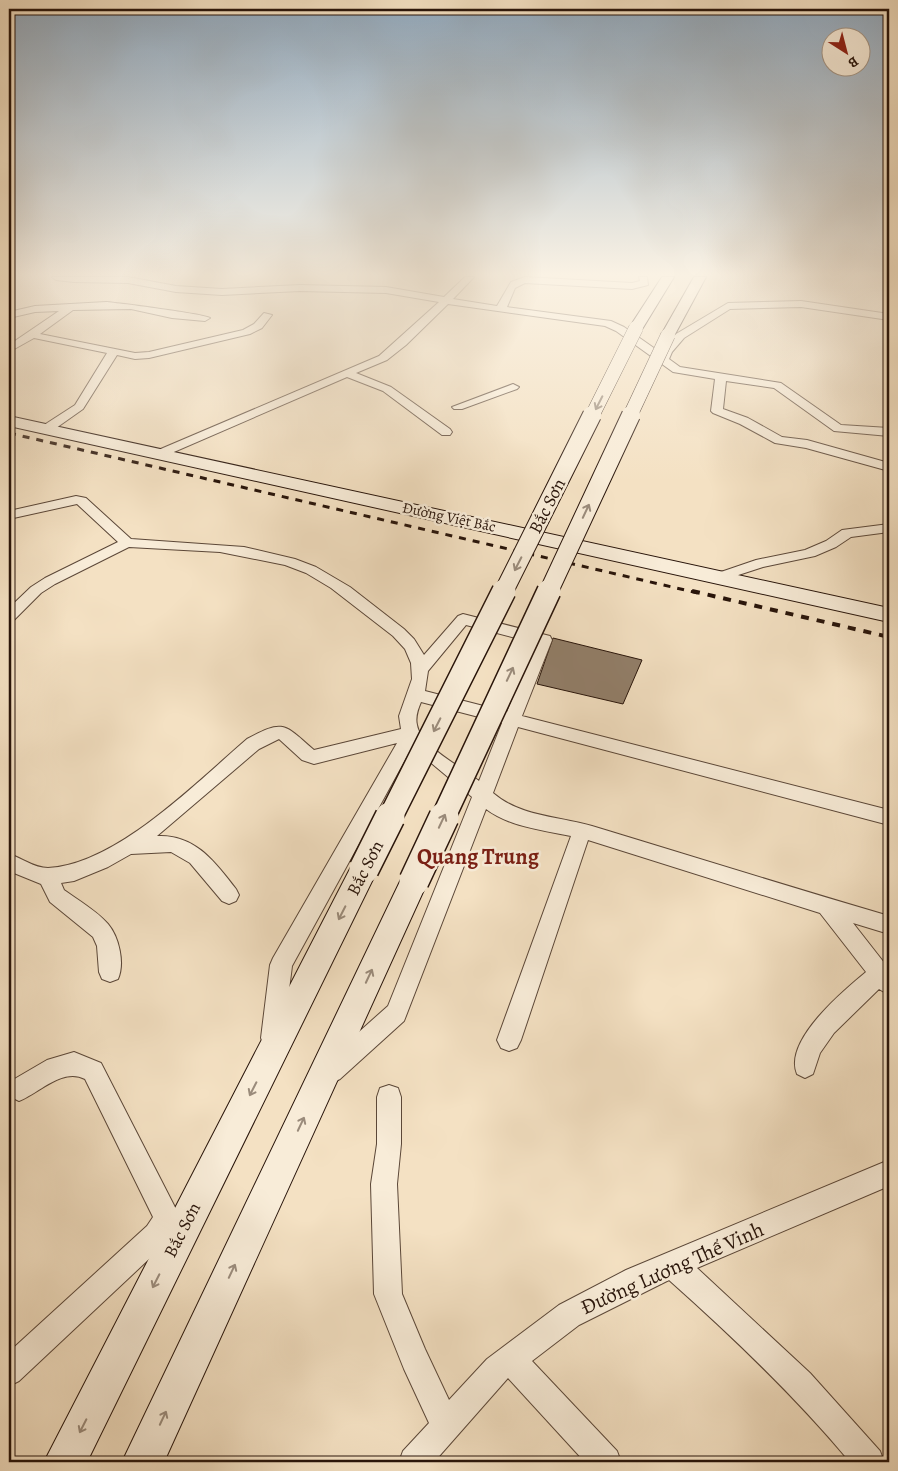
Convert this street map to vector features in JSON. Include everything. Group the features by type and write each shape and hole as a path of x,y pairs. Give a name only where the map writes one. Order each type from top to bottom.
{"main road":[{"name":"Bắc Sơn","path":"65,1462 627,346"},
{"name":"Bắc Sơn","path":"143,1462 663,346"},
{"name":"Đường Việt Bắc","path":"9,422 889,615"}],"street":[{"path":"87,346 135,356 158,354 191,346"},
{"path":"160,454 348,374 383,358 399,346"},
{"path":"641,346 663,362 685,373 754,381 782,387 838,428 889,432"},
{"path":"663,362 667,351 672,346"},
{"path":"45,430 79,407 114,351"},
{"path":"348,374 387,389 446,432"},
{"path":"721,377 717,411 744,421 779,440 807,444 889,467"},
{"path":"458,407 513,387"},
{"path":"9,515 76,500 81,502 127,543"},
{"path":"720,577 761,563 779,561 810,553 824,548 847,533 889,528"},
{"path":"9,617 36,590 50,581 127,543 188,546 265,556 310,570 348,594 400,634 410,644 421,669"},
{"path":"320,1082 396,1013 482,794 514,720 544,640 463,619 421,669 417,694 407,716 411,733 439,762 482,794 502,810 516,816 582,831 889,925"},
{"path":"417,694 889,817"},
{"path":"9,862 32,873 47,876 67,874 93,866 128,846 253,744 271,734 282,732 308,755 314,757 411,733"},
{"path":"269,1058 281,965 411,733"},
{"path":"509,1040 582,831"},
{"path":"128,846 172,844 182,848 199,860 229,895"},
{"path":"47,876 57,896 100,930 108,946 110,972"},
{"path":"805,1066 812,1045 820,1033 854,996 885,979 827,907"},
{"path":"9,1371 156,1235 164,1224 166,1217 93,1071 84,1064 75,1062 65,1063 20,1089"},
{"path":"389,1097 389,1144 384,1184 388,1294 414,1359 446,1426"},
{"name":"Đường Lương Thế Vinh","path":"414,1462 498,1369 569,1315 636,1280 885,1179"},
{"path":"673,1265 738,1322 833,1418 869,1462"},
{"path":"510,1359 606,1462"}],"building":[{"path":"553,638 642,660 623,704 537,684"}],"railway":[{"path":"9,433 698,593"},
{"path":"692,591 889,637"}],"district":[{"name":"Quang Trung","path":"478,857"}]}
